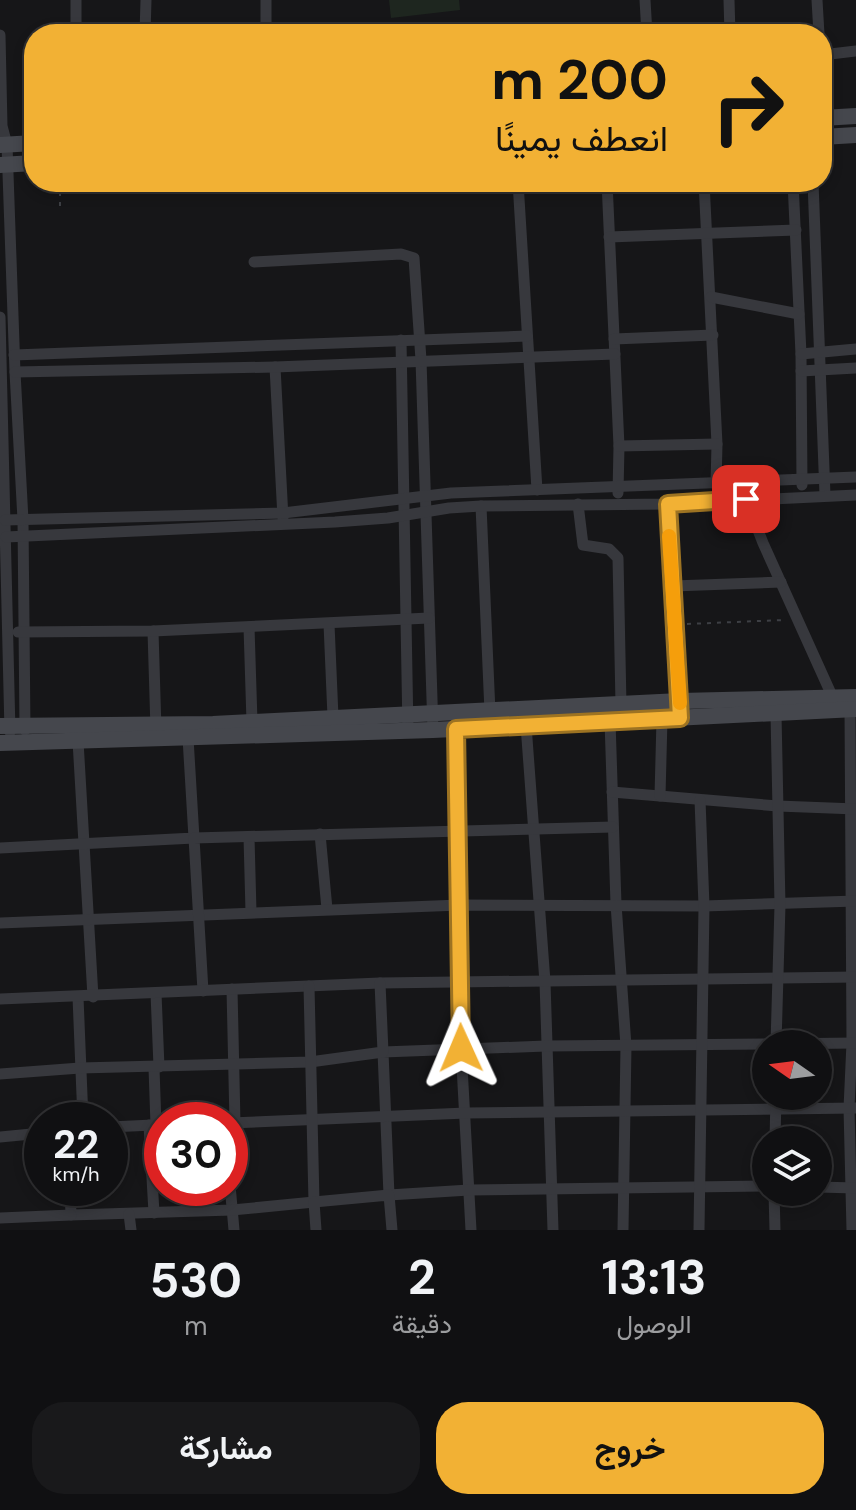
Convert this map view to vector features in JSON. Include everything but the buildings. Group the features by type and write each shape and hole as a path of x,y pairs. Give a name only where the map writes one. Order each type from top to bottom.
{"main road":[{"path":"832,117 856,116"},
{"path":"832,136 856,135"},
{"path":"2,136 24,141"},
{"path":"4,165 24,164"},
{"path":"12,734 78,741 252,722 333,717 433,722 490,712 680,701 833,698 854,705"},
{"path":"433,722 456,729 776,714 854,705"},
{"path":"12,734 156,731 188,738 408,722"}],"street":[{"path":"76,0 76,24"},
{"path":"145,24 146,0"},
{"path":"266,0 266,24"},
{"path":"645,0 646,24"},
{"path":"729,0 730,24"},
{"path":"817,0 818,24"},
{"path":"0,35 2,136 23,520 23,631 12,734"},
{"path":"832,54 856,51"},
{"path":"519,192 537,490"},
{"path":"607,192 619,446 618,503"},
{"path":"705,192 713,335 716,485"},
{"path":"794,192 801,354 802,496"},
{"path":"813,192 825,495"},
{"path":"609,237 796,235 815,238"},
{"path":"254,262 408,255 414,258 421,360 433,722"},
{"path":"711,297 799,314"},
{"path":"0,317 12,734"},
{"path":"614,339 713,335"},
{"path":"14,355 527,336"},
{"path":"401,340 408,722"},
{"path":"801,354 856,349"},
{"path":"15,372 275,367 615,354"},
{"path":"275,367 283,519"},
{"path":"801,371 856,368"},
{"path":"619,446 717,444"},
{"path":"6,537 283,519 424,495 856,477"},
{"path":"5,520 283,519 406,515 481,506 668,504 856,495"},
{"path":"746,499 833,698"},
{"path":"578,504 583,545 609,549 618,558 621,705"},
{"path":"668,504 680,718"},
{"path":"481,506 490,712"},
{"path":"673,586 781,582"},
{"path":"7,632 153,631 429,618"},
{"path":"329,624 333,717"},
{"path":"249,627 252,722"},
{"path":"153,631 156,731"},
{"path":"852,1230 854,705"},
{"path":"776,714 780,905 776,1030"},
{"path":"660,796 662,719"},
{"path":"610,721 616,904 626,1046 623,1230"},
{"path":"526,725 545,982 553,1230"},
{"path":"456,729 461,1048 471,1230"},
{"path":"188,738 203,991"},
{"path":"78,741 93,997"},
{"path":"612,792 854,809"},
{"path":"699,1230 704,906 700,800"},
{"path":"0,848 194,838 613,827"},
{"path":"320,834 327,909"},
{"path":"249,837 251,912"},
{"path":"0,923 460,905 704,906 853,901"},
{"path":"0,999 380,983 853,977"},
{"path":"380,983 392,1230"},
{"path":"309,986 316,1230"},
{"path":"232,989 232,1102"},
{"path":"156,993 156,1102"},
{"path":"78,997 82,1102"},
{"path":"832,1043 854,1043"},
{"path":"0,1074 80,1068 310,1062 383,1052 461,1048 752,1044"},
{"path":"248,1122 466,1113 702,1110 752,1105"},
{"path":"832,1106 852,1108"},
{"path":"0,1137 24,1135"},
{"path":"0,1218 232,1210 469,1190 752,1186"},
{"path":"832,1187 854,1188"},
{"path":"71,1206 71,1215"},
{"path":"154,1206 154,1213"},
{"path":"232,1206 234,1230"},
{"path":"774,1206 775,1230"},
{"path":"129,1214 131,1230"},
{"path":"51,1216 52,1230"}],"path":[{"path":"60,192 60,208"},
{"path":"676,625 797,620"}],"shaded area":[{"path":"389,0 459,0 460,10 391,18"}],"slow traffic":[{"path":"669,536 680,703"}],"route":[{"path":"461,1048 456,729 680,718 668,504 746,499"}]}
